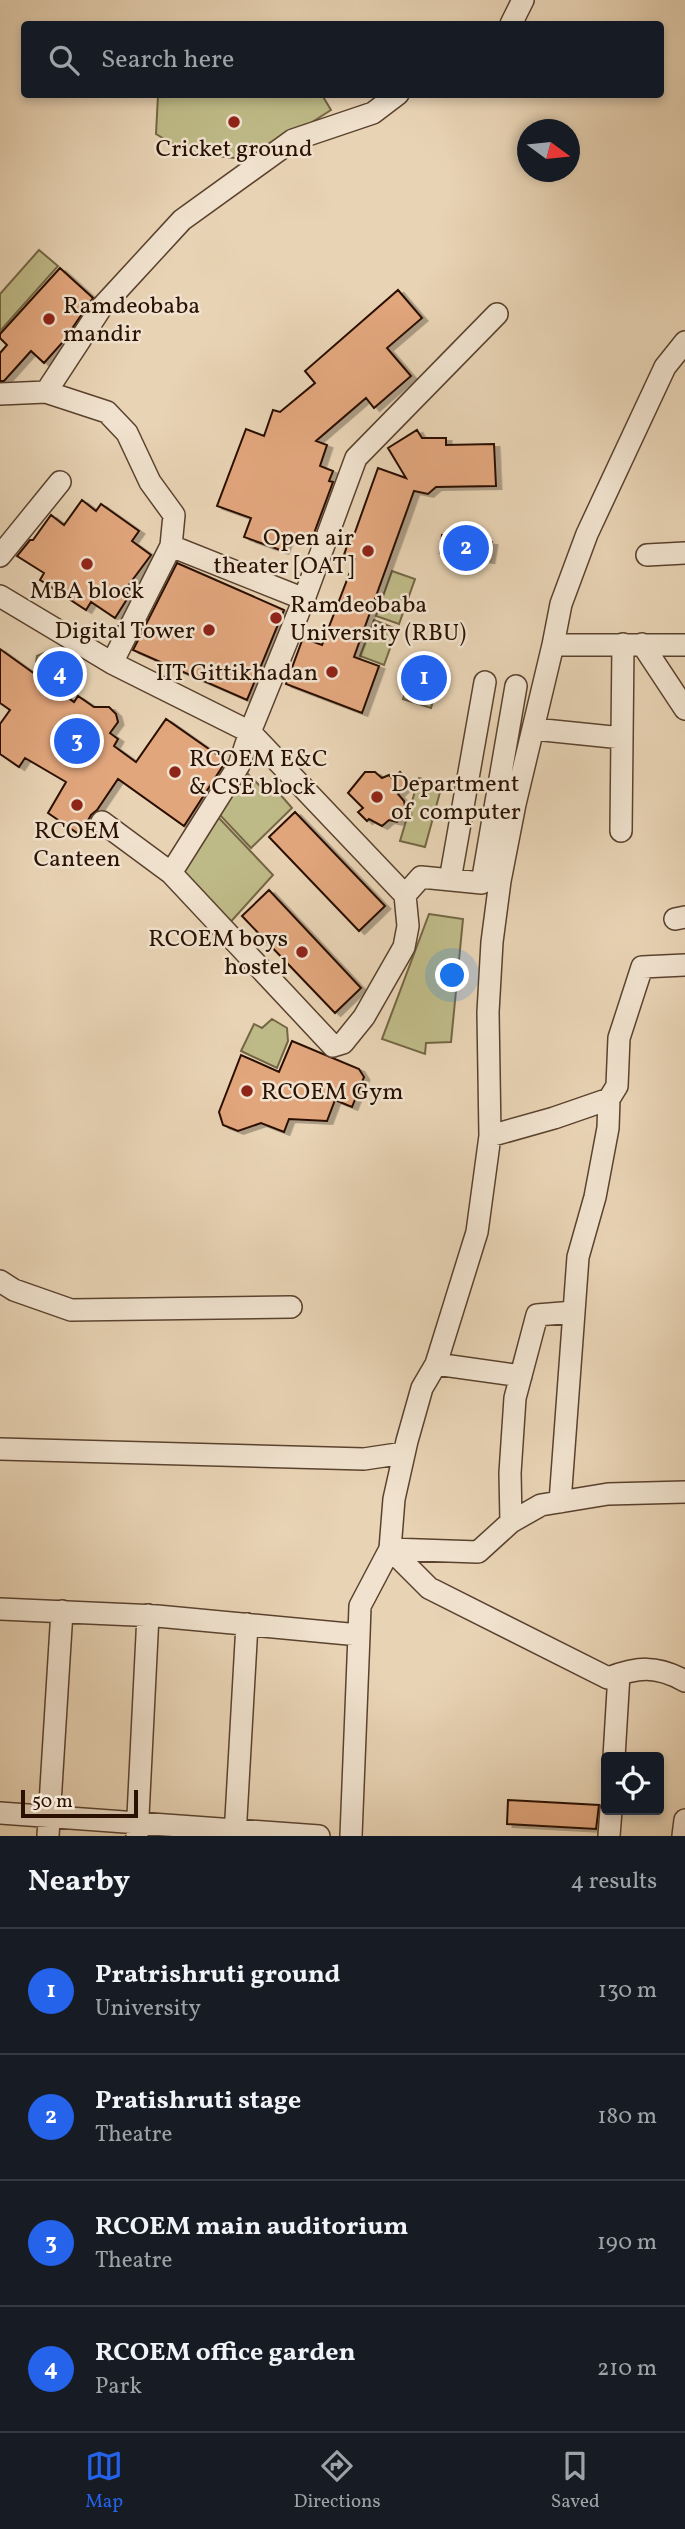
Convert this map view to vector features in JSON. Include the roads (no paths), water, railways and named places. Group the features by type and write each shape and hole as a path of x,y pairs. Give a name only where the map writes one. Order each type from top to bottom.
{"street":[{"path":"512,21 523,0"},
{"path":"46,392 101,308 182,220 293,140 373,113 393,98"},
{"path":"171,873 239,765 356,458 497,314"},
{"path":"351,1836 360,1606 390,1549 394,1499 404,1453 422,1388 436,1364 477,1232 491,1136 488,1012 492,942 503,868 561,604 587,534 665,367 685,342"},
{"path":"0,394 46,392 107,412 127,433 150,482 174,515 171,546 112,663"},
{"path":"0,556 60,482"},
{"path":"171,546 304,599"},
{"path":"647,555 685,553"},
{"path":"0,596 112,663 250,732 405,895 408,926 404,947 364,1017 343,1043 333,1046 171,873 102,822"},
{"path":"633,644 685,709"},
{"path":"621,831 622,738 633,644"},
{"path":"553,645 685,645"},
{"path":"450,880 485,682"},
{"path":"405,895 421,877 482,883 516,686"},
{"path":"534,729 622,738"},
{"path":"560,1502 578,1257 608,1128 609,1098 617,1086 619,1038 642,967 685,965"},
{"path":"491,1136 554,1118 609,1098"},
{"path":"0,1281 14,1290 71,1310 291,1307"},
{"path":"512,1522 510,1474 515,1398 537,1315 574,1312"},
{"path":"436,1364 521,1377"},
{"path":"0,1449 364,1459 404,1453"},
{"path":"390,1549 478,1552 512,1522 541,1505 608,1494 685,1492"},
{"path":"390,1549 429,1588 608,1678 634,1669 667,1671 685,1681"},
{"path":"0,1609 148,1615 359,1635"},
{"path":"48,1826 62,1611"},
{"path":"137,1829 148,1615"},
{"path":"235,1833 247,1624"},
{"path":"614,1752 619,1674"},
{"path":"0,1813 48,1826 319,1836"},
{"path":"609,1836 611,1815"},
{"path":"682,1836 685,1820"}],"place":[{"name":"Cricket ground","path":"234,122"},
{"name":"Ramdeobaba mandir","path":"49,319"},
{"name":"Pratishruti stage","path":"466,548"},
{"name":"Open air theater [OAT]","path":"368,551"},
{"name":"MBA block","path":"87,564"},
{"name":"Ramdeobaba University (RBU)","path":"276,618"},
{"name":"Digital Tower","path":"209,630"},
{"name":"IIT Gittikhadan","path":"332,672"},
{"name":"RCOEM office garden","path":"60,674"},
{"name":"Pratrishruti ground","path":"424,678"},
{"name":"RCOEM main auditorium","path":"77,741"},
{"name":"RCOEM E&C & CSE block","path":"175,772"},
{"name":"Department of computer","path":"377,797"},
{"name":"RCOEM Canteen","path":"77,805"},
{"name":"RCOEM boys hostel","path":"302,952"},
{"name":"RCOEM Gym","path":"247,1091"}]}
